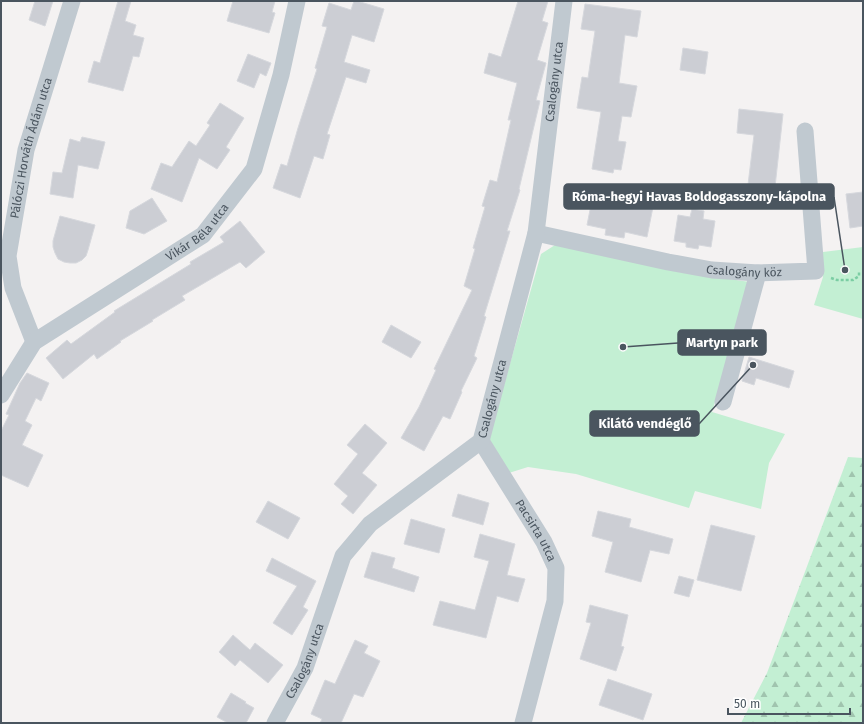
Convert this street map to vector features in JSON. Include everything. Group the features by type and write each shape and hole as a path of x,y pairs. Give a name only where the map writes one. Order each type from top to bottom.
{"street":[{"name":"Pálóczi Horváth Ádám utca","path":"34,342 13,288 8,256 26,150 72,1"},
{"name":"Vikár Béla utca","path":"1,394 34,342 204,235 254,169 281,75 296,1"},
{"name":"Csalogány utca","path":"275,723 305,668 343,556 370,524 481,441 536,233 564,1"},
{"path":"805,131 816,272"},
{"name":"Csalogány köz","path":"536,233 668,262 712,270 758,273 816,272"},
{"path":"723,402 758,273"},
{"name":"Pacsirta utca","path":"481,441 544,542 556,568 555,601 523,723"}],"path":[{"path":"816,272 837,280 853,280 859,276 859,271"}],"green space":[{"path":"555,245 679,272 750,282 712,412 785,434 769,463 761,509 695,491 689,508 576,474 528,467 506,474 489,438 541,254"},
{"path":"863,247 863,319 814,305 823,277 823,252"},
{"path":"848,457 863,458 863,723 741,723 767,673"}],"building":[{"path":"35,1 53,1 45,26 29,20"},
{"path":"118,1 131,1 125,21 136,25 133,35 144,38 139,57 133,56 123,91 88,82 94,61 100,63"},
{"path":"233,1 275,1 272,12 275,13 269,33 227,21"},
{"path":"354,1 384,9 374,42 352,35 344,62 370,70 366,83 346,77 327,134 330,135 323,159 314,156 300,198 273,188 281,164 287,166 317,69 315,68 327,27 322,26 329,3 351,10"},
{"path":"518,1 548,1 542,21 548,23 537,60 546,63 536,100 540,101 520,190 507,231 510,231 484,316 486,317 474,356 477,358 461,391 462,392 450,419 443,416 424,451 401,438 419,407 436,370 434,369 472,290 464,286 475,249 473,248 485,207 482,206 490,180 497,182 511,120 508,120 517,83 484,73 489,53 501,57"},
{"path":"585,4 641,11 637,37 625,35 619,83 637,86 631,117 622,116 618,141 626,142 621,170 614,169 613,173 592,169 601,112 577,108 582,77 588,78 595,31 581,29"},
{"path":"683,48 708,52 705,74 680,70"},
{"path":"248,54 271,63 266,76 260,73 254,88 237,81"},
{"path":"220,103 244,118 226,147 230,150 217,169 199,158 182,202 151,189 161,163 172,167 189,141 196,146 210,125 207,123"},
{"path":"739,109 783,114 774,196 747,193 754,135 737,133"},
{"path":"82,137 105,142 98,169 78,165 73,198 50,194 53,172 62,173 70,139 80,142"},
{"path":"863,192 863,226 850,228 846,194"},
{"path":"593,195 653,207 647,237 625,232 624,238 605,235 606,229 587,225"},
{"path":"152,198 167,221 144,234 126,228 130,211"},
{"path":"692,209 704,211 703,219 715,221 711,247 699,245 698,249 686,247 686,243 674,241 678,215 690,217"},
{"path":"60,216 95,225 86,256 76,263 64,262 58,259 55,253 53,241"},
{"path":"240,221 265,252 246,268 240,262 182,296 185,300 120,341 121,342 97,359 94,354 63,379 46,358 67,340 71,344 115,312 114,311 224,242 220,237"},
{"path":"391,325 421,342 411,358 382,342"},
{"path":"749,357 794,371 789,388 756,378 754,385 742,381"},
{"path":"27,373 49,383 41,401 36,398 25,421 32,425 22,445 43,455 28,487 1,475 1,431 9,415 6,414 20,383"},
{"path":"365,424 387,443 362,473 377,485 353,514 341,504 348,496 334,484 358,454 347,445"},
{"path":"458,494 489,503 483,525 452,516"},
{"path":"268,501 300,518 288,539 256,522"},
{"path":"598,511 631,519 629,527 673,539 669,554 650,550 641,582 605,572 613,542 592,536"},
{"path":"411,519 445,529 439,553 404,544"},
{"path":"711,525 755,536 741,591 697,580"},
{"path":"480,534 515,544 507,575 525,579 518,602 497,596 486,638 433,625 440,601 475,610 489,561 474,557"},
{"path":"372,552 395,558 392,568 419,577 414,592 364,577"},
{"path":"272,558 316,581 303,607 308,610 292,635 273,623 297,586 266,571"},
{"path":"679,576 694,580 689,597 674,593"},
{"path":"590,605 628,615 621,646 624,647 616,671 580,659 591,623 586,622"},
{"path":"233,635 250,650 255,643 283,665 268,683 240,660 235,666 219,652"},
{"path":"355,640 368,646 364,653 380,661 363,697 354,694 341,723 320,723 322,719 311,714 325,680 335,684"},
{"path":"608,679 652,694 643,720 599,705"},
{"path":"231,693 254,708 246,723 228,723 217,717"}],"place":[{"name":"Róma-hegyi Havas Boldogasszony-kápolna","path":"845,270"},
{"name":"Martyn park","path":"623,347"},
{"name":"Kilátó vendéglő","path":"753,365"}]}
